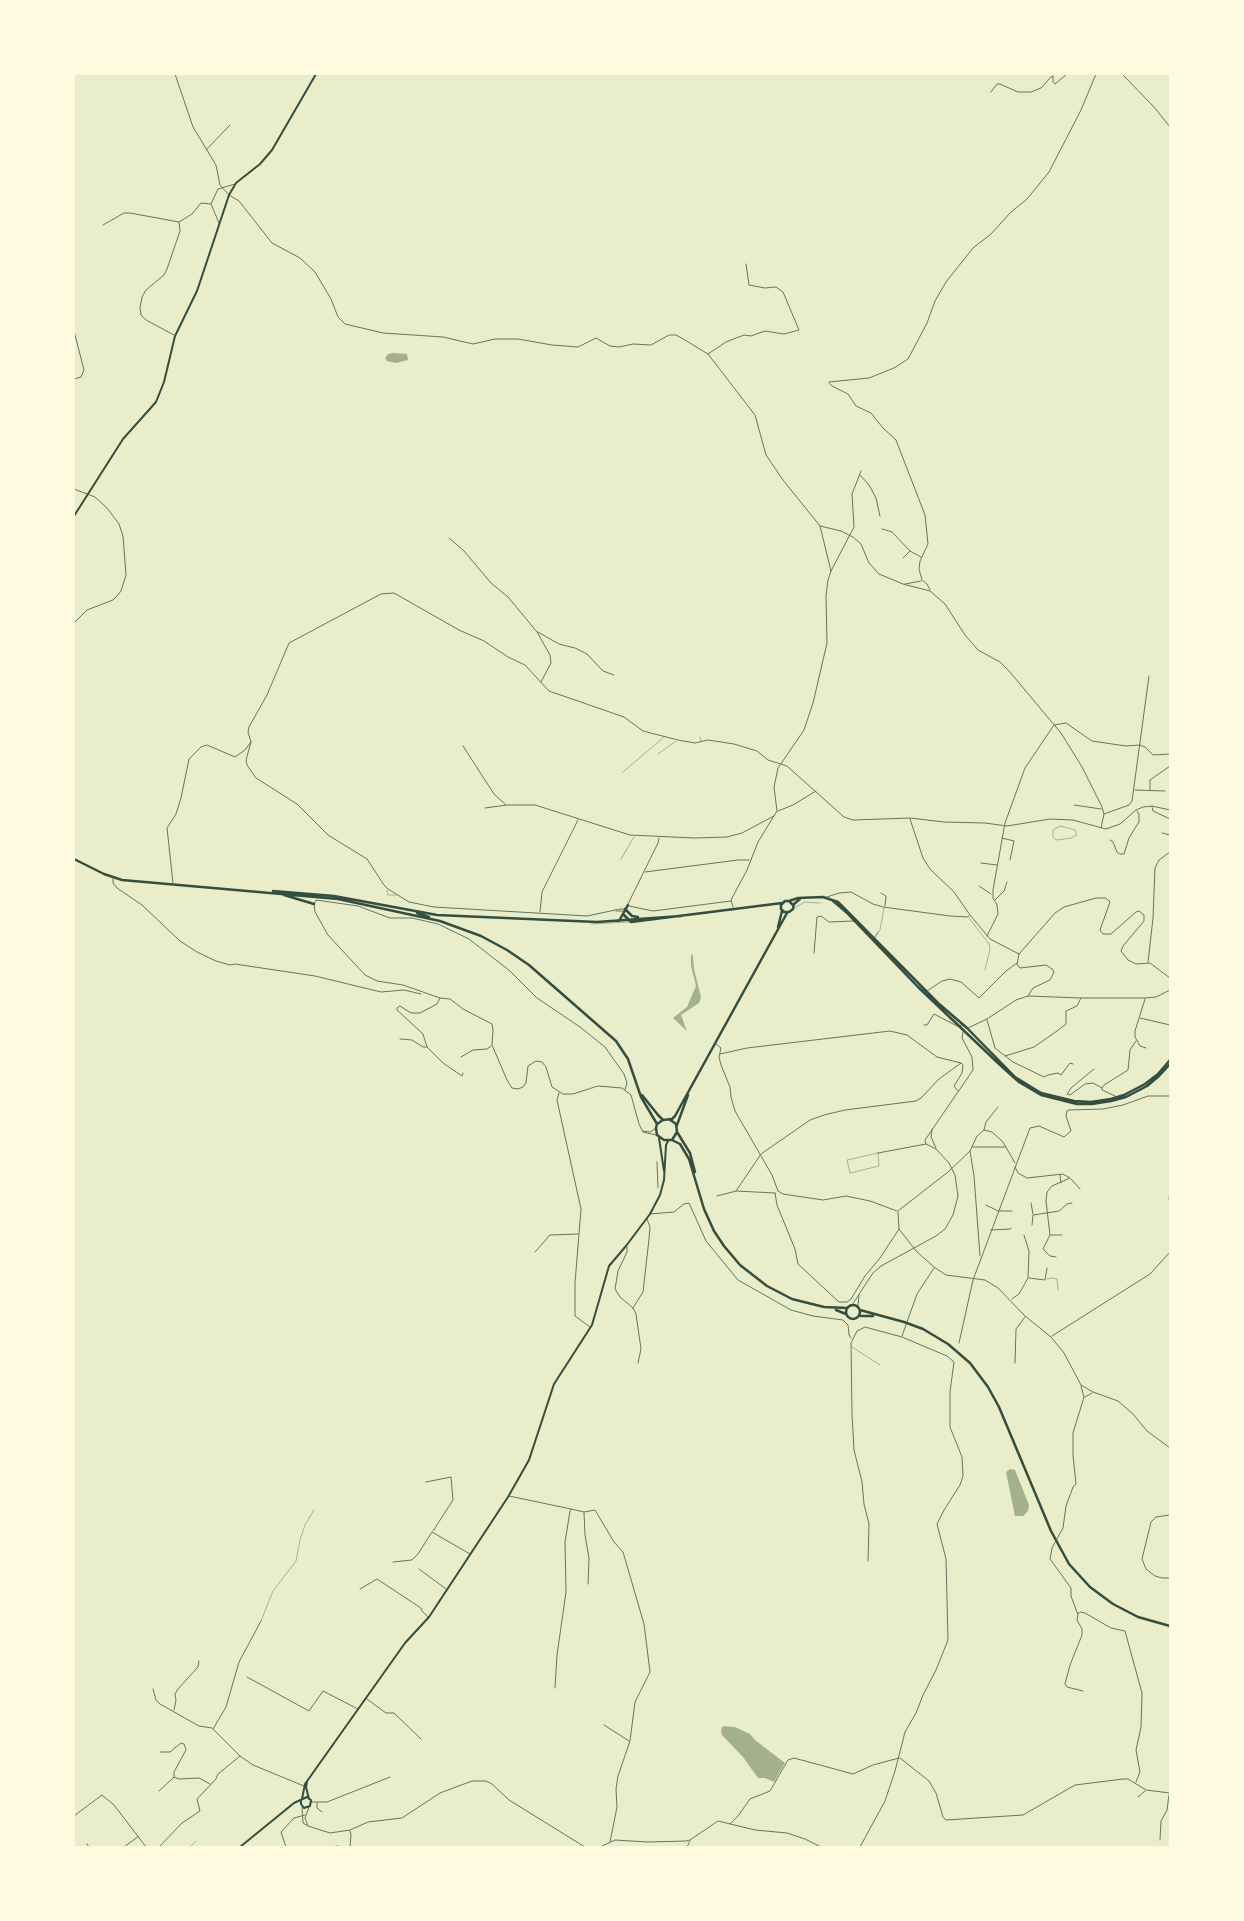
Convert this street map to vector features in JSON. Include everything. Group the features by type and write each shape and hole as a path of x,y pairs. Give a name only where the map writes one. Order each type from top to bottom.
{"main road":[{"path":"74,516 123,439 156,402 164,382 175,336 197,291 229,195 236,184 260,164 272,150 316,74"},
{"path":"74,859 114,878 334,896 437,915 568,922 629,921 681,916 801,898 825,897 837,904 856,921 964,1031 1025,1086 1049,1098 1073,1104 1100,1103 1126,1097 1154,1080 1170,1064"},
{"path":"249,890 352,901 440,921"},
{"path":"278,894 314,904"},
{"path":"657,1126 663,1120 675,1116 787,913 801,898"},
{"path":"789,901 793,907"},
{"path":"778,929 782,902"},
{"path":"772,903 787,913"},
{"path":"619,921 628,905"},
{"path":"397,908 460,927 494,942 536,971 616,1042 628,1059 644,1102 657,1126 664,1177"},
{"path":"625,911 634,917 681,916"},
{"path":"625,911 629,921"},
{"path":"629,921 657,916"},
{"path":"925,992 964,1025 1016,1077 1041,1093 1066,1100 1085,1102 1116,1097 1145,1084 1158,1074 1170,1060"},
{"path":"964,1031 967,1028"},
{"path":"692,1086 677,1126 677,1132 691,1156 697,1186"},
{"path":"640,1091 663,1120"},
{"path":"669,1119 677,1126"},
{"path":"302,1806 305,1786 308,1781 405,1643 429,1617 508,1496 532,1452 554,1384 591,1328 609,1266 650,1214 660,1195 664,1177 665,1148 677,1132"},
{"path":"658,1137 678,1143 686,1154 704,1210 714,1231 730,1254 746,1270 768,1286 792,1299 834,1309 846,1314 852,1320 860,1316 877,1316"},
{"path":"834,1309 847,1308 852,1305 858,1306 860,1316"},
{"path":"846,1314 847,1308"},
{"path":"860,1310 904,1322 932,1334 948,1344 970,1363 988,1386 999,1407 1050,1531 1069,1564 1090,1587 1113,1604 1138,1617 1170,1626"},
{"path":"290,1807 309,1807 311,1802 305,1786"},
{"path":"240,1847 294,1803 302,1799 309,1799"}],"street":[{"path":"175,74 193,127 216,165 222,188 239,201 272,242 300,258 315,272 331,299 338,317 345,324 383,333 443,337 474,344 495,340 518,339 578,347 596,338 610,346 619,347 634,344 651,344 666,336 676,335 708,354 755,415 766,455 783,480 820,526 831,571"},
{"path":"991,92 997,84 1018,92 1037,91 1051,77 1053,76 1055,84 1067,74"},
{"path":"1096,74 1081,110 1052,166 1027,199 1010,213 991,234 973,248 950,277 935,301 928,323 906,362 869,378 829,382 832,386 848,394 856,406 871,413 896,440 926,515 928,544 921,558 919,569 922,580 927,584 930,591 945,604 965,635 978,650 1002,664 1061,733 1082,767 1102,809 1104,814 1101,828"},
{"path":"1122,74 1170,127"},
{"path":"206,150 230,125"},
{"path":"210,204 216,191 236,184"},
{"path":"103,225 118,216 130,213 179,222 192,214 201,203 210,204"},
{"path":"210,204 220,224"},
{"path":"175,336 146,320 141,315 140,308 146,290 164,275 167,269 180,231 179,222"},
{"path":"708,354 726,342 744,335 751,336 765,332 784,334 799,330 783,292 776,287 765,288 748,285 746,264"},
{"path":"74,331 84,372 80,377 74,379"},
{"path":"777,811 774,787 781,764 804,730 813,703 827,643 826,596 831,571 854,527 852,494 861,471"},
{"path":"860,474 880,507 880,516"},
{"path":"74,489 88,493 107,508 121,529 126,575 121,591 113,600 87,610 74,623"},
{"path":"820,526 841,530 861,544 868,563 876,572 903,584 930,591"},
{"path":"882,529 892,532 910,551 921,558"},
{"path":"449,538 464,551 491,583 508,596 537,632 550,655 551,663 541,683"},
{"path":"903,558 910,551"},
{"path":"903,584 922,580"},
{"path":"625,911 620,909 587,916 416,904 408,902 388,889 367,859 328,835 300,806 253,776 246,762 251,742 248,732 250,724 267,695 289,643 386,592 394,593 465,634 526,665 549,691 624,717 643,731 695,743 708,740 734,744 756,751 768,760 787,766 844,817 853,820 910,818 1004,826 1048,819 1061,819 1073,820 1101,828 1116,826 1136,810 1143,807 1152,806 1170,810"},
{"path":"537,632 559,644 587,654 602,671 614,675"},
{"path":"1104,814 1129,805 1134,790 1148,676"},
{"path":"987,936 997,916 998,908 993,895 1004,826 1026,768 1054,725 1066,723 1092,742 1126,746 1140,745 1153,754 1170,754"},
{"path":"173,884 167,828 176,814 189,759 195,752 207,745 235,757 245,750 251,742"},
{"path":"463,746 494,794 507,805"},
{"path":"1150,790 1150,780 1170,766"},
{"path":"734,908 732,900 758,842 777,811 792,805 816,790"},
{"path":"1134,790 1165,791"},
{"path":"485,808 507,805 535,805 635,836 694,838 727,837 742,833 774,816"},
{"path":"1074,805 1102,809"},
{"path":"1152,806 1153,811 1170,819"},
{"path":"1110,840 1113,842 1117,852 1124,854 1129,838 1139,822 1139,814 1136,810"},
{"path":"910,818 923,858 930,869 954,892 969,916 987,936 1019,954"},
{"path":"540,913 542,892 579,819"},
{"path":"1162,833 1170,835"},
{"path":"659,837 645,872 628,905 653,911 732,900"},
{"path":"1002,838 1014,841 1010,860"},
{"path":"1148,962 1154,918 1155,868 1160,860 1170,852"},
{"path":"645,872 739,860 750,861"},
{"path":"982,863 997,865"},
{"path":"114,878 113,883 118,888 142,905 180,941 216,961 230,965 235,964 310,975 381,992 404,990 450,999 463,1009 492,1024 492,1045 512,1088 518,1089 523,1087 526,1083 528,1066 534,1061 539,1061 546,1067 550,1083 559,1093 573,1094 602,1086 625,1090 632,1098 641,1129 645,1134 658,1137"},
{"path":"994,900 1004,891 1007,882"},
{"path":"979,886 993,895"},
{"path":"825,897 851,892 873,904 884,907 969,916"},
{"path":"881,893 886,896 884,907"},
{"path":"925,992 942,981 950,979 960,982 979,998 998,978 1017,963 1019,954 1059,910 1096,898 1106,898 1109,900 1110,905 1100,932 1103,934 1111,934 1136,912 1144,915 1144,921 1121,951 1132,963 1148,962 1170,978"},
{"path":"424,994 409,987 383,983 365,975 334,943 318,920 314,904 316,900 358,906 384,917 412,918 443,925 468,939 510,971 537,998 580,1027 605,1047 624,1074 627,1083 625,1090"},
{"path":"615,911 625,911"},
{"path":"814,954 817,917 820,916 829,922 856,921"},
{"path":"873,940 879,932"},
{"path":"1017,963 1020,968 1046,965 1054,972 1050,980 1033,988 1028,996"},
{"path":"967,1028 987,1019 1013,1002 1028,996 1145,998 1156,997 1170,990"},
{"path":"440,998 437,1004 420,1013 411,1013 400,1006 397,1008 397,1012 405,1016 423,1034 427,1047 443,1063 462,1076 463,1073"},
{"path":"1005,1056 1034,1047 1057,1032 1066,1024 1066,1012 1077,1006 1081,998"},
{"path":"1145,998 1135,1031 1136,1041 1140,1046 1146,1048"},
{"path":"924,1024 927,1025 934,1014 960,1026 964,1025"},
{"path":"1139,1018 1170,1025"},
{"path":"987,1019 995,1048 1005,1056 1044,1078 1048,1074 1058,1073 1061,1075 1070,1063 1073,1064"},
{"path":"720,1054 748,1048 890,1031 907,1035 937,1057 961,1063"},
{"path":"919,1145 927,1137 970,1076 974,1066 972,1057 962,1038 964,1031"},
{"path":"400,1039 412,1040 427,1047"},
{"path":"1102,1088 1128,1070 1130,1050 1136,1041"},
{"path":"716,1044 721,1048 721,1065 730,1087 735,1111 761,1154 778,1191 783,1194 823,1200 846,1196 870,1201 898,1212"},
{"path":"461,1057 473,1050 487,1049 492,1045"},
{"path":"958,1091 954,1086 962,1074 963,1065 961,1063"},
{"path":"736,1191 761,1154 803,1124 824,1115 864,1107 916,1101 939,1079 961,1063"},
{"path":"1094,1069 1071,1088 1067,1094 1070,1095 1085,1084 1094,1083 1102,1088 1102,1090 1116,1097"},
{"path":"559,1093 557,1100 581,1208 575,1283 575,1316 591,1328"},
{"path":"960,1343 973,1278 1030,1128 1039,1126 1058,1135 1068,1136 1071,1131 1066,1116 1069,1110 1103,1109 1123,1105 1148,1096 1170,1096"},
{"path":"898,1212 970,1151 978,1136 984,1130 986,1122 998,1107"},
{"path":"641,1129 650,1132 657,1126"},
{"path":"932,1128 931,1137 936,1149"},
{"path":"984,1130 992,1132 1003,1142 1018,1173 1030,1178 1060,1174 1075,1181 1080,1189"},
{"path":"924,1140 926,1144"},
{"path":"878,1153 933,1142"},
{"path":"852,1305 873,1273 941,1232 953,1215 958,1196 956,1178 952,1168 930,1144"},
{"path":"972,1148 976,1146 1005,1147"},
{"path":"970,1151 974,1176 980,1260"},
{"path":"656,1162 658,1188"},
{"path":"1060,1174 1061,1183"},
{"path":"658,1178 664,1177"},
{"path":"1056,1257 1050,1256 1043,1250 1050,1235 1047,1192 1052,1186 1070,1179"},
{"path":"717,1196 736,1191 775,1193 778,1191"},
{"path":"1169,1198 1170,1192"},
{"path":"775,1193 777,1205 795,1249 798,1264 839,1302 847,1302 851,1299 899,1229"},
{"path":"650,1214 652,1216 674,1212 684,1204 689,1203 706,1241 738,1280 791,1310 813,1316 843,1320 848,1326 849,1335 852,1339"},
{"path":"1031,1203 1032,1225"},
{"path":"1033,1215 1059,1211 1067,1204 1072,1203"},
{"path":"986,1205 998,1211 1012,1211"},
{"path":"898,1212 899,1229 914,1248 934,1267 949,1275 973,1278 994,1284 1025,1316 1051,1337 1064,1353 1081,1385 1084,1397 1073,1433 1076,1484 1066,1506 1063,1528 1052,1548 1050,1559 1070,1585 1070,1596 1078,1615 1077,1620 1082,1628 1082,1636 1070,1665 1065,1684 1067,1687 1083,1691"},
{"path":"633,1308 643,1292 648,1258 650,1227 646,1219"},
{"path":"991,1230 1011,1228"},
{"path":"535,1252 550,1235 578,1234"},
{"path":"1011,1300 1019,1294 1028,1278 1029,1251 1024,1235"},
{"path":"1050,1235 1062,1235"},
{"path":"626,1246 627,1252 618,1271 615,1289 624,1302 633,1308 636,1314 641,1349 638,1363"},
{"path":"1051,1337 1150,1274 1170,1252"},
{"path":"902,1337 919,1290 934,1267"},
{"path":"1028,1278 1045,1280 1047,1268"},
{"path":"858,1306 859,1292"},
{"path":"1015,1363 1016,1329 1025,1316"},
{"path":"860,1847 885,1801 905,1732 916,1713 948,1640 946,1559 938,1524 963,1476 962,1457 950,1427 950,1392 955,1368 954,1362 948,1356 902,1337 865,1327 857,1331 852,1339 851,1346 854,1450 869,1524 868,1561"},
{"path":"1081,1385 1093,1392 1118,1401 1147,1431 1170,1448"},
{"path":"1084,1397 1093,1392"},
{"path":"393,1562 412,1560 418,1554 453,1500 451,1476 426,1482"},
{"path":"508,1496 584,1512 595,1510 614,1542 623,1552 646,1635 650,1672 635,1702 630,1741 618,1776 616,1788 617,1807 610,1842"},
{"path":"555,1688 557,1654 566,1592 566,1542 571,1509"},
{"path":"584,1512 589,1558 588,1584"},
{"path":"1170,1515 1156,1517 1151,1522 1142,1559 1146,1569 1155,1576 1170,1578"},
{"path":"432,1532 471,1554"},
{"path":"419,1569 447,1589"},
{"path":"360,1589 377,1579 421,1608 429,1617"},
{"path":"1078,1615 1080,1612 1085,1613 1111,1628 1125,1632 1142,1694 1141,1726 1136,1750 1140,1772 1135,1783"},
{"path":"213,1729 226,1707 239,1662 261,1621"},
{"path":"174,1711 175,1694 198,1667 198,1661"},
{"path":"247,1676 309,1711 324,1691 359,1710"},
{"path":"153,1689 156,1700 199,1726 213,1729 240,1756 258,1768 305,1786"},
{"path":"367,1699 386,1713 394,1713 421,1739"},
{"path":"604,1725 630,1741"},
{"path":"158,1791 174,1777 174,1772 186,1750 182,1742 170,1752 160,1752"},
{"path":"158,1847 182,1823 200,1811 196,1800 218,1774 240,1756"},
{"path":"730,1824 750,1799 770,1791 788,1760 794,1758 853,1774 873,1765 899,1758"},
{"path":"899,1758 929,1781 936,1793 943,1817 946,1820 1023,1815 1075,1786 1128,1779 1146,1790 1170,1794 1167,1810 1161,1821 1160,1840"},
{"path":"311,1802 327,1802 390,1776"},
{"path":"174,1777 179,1779 199,1778 211,1784"},
{"path":"302,1806 303,1823 330,1833 350,1830 368,1822 402,1818 440,1793 472,1781 486,1781 518,1806 585,1847"},
{"path":"1138,1797 1146,1790"},
{"path":"74,1816 102,1796 114,1805 146,1847"},
{"path":"317,1802 317,1808 322,1812"},
{"path":"308,1826 306,1815 309,1807"},
{"path":"286,1847 281,1832 294,1818 306,1815"},
{"path":"600,1847 610,1842 626,1840 648,1842 690,1840 718,1821 755,1830 787,1833 821,1847"},
{"path":"350,1830 350,1847"},
{"path":"124,1847 139,1836"},
{"path":"688,1847 690,1840"},
{"path":"331,1847 338,1846"}],"lane":[{"path":"623,772 664,737"},
{"path":"700,737 701,741"},
{"path":"658,754 678,740"},
{"path":"1061,819 1062,826"},
{"path":"1062,826 1076,830 1077,835 1071,838 1056,840 1053,836 1053,831 1062,826"},
{"path":"621,859 635,836"},
{"path":"388,889 386,893 388,896 399,895"},
{"path":"793,907 805,902 820,903"},
{"path":"879,932 884,907"},
{"path":"969,916 989,944 985,970"},
{"path":"591,924 629,921"},
{"path":"878,1153 879,1166 850,1173 847,1160 878,1153"},
{"path":"1045,1280 1057,1279 1058,1290"},
{"path":"851,1346 880,1365"},
{"path":"261,1621 273,1591 296,1561 305,1525 314,1510"},
{"path":"190,1847 196,1841"}],"shaded area":[{"path":"388,354 407,354 408,360 396,363 387,361 385,358"},
{"path":"691,954 701,997 699,1003 681,1015 687,1031 673,1018 687,1007 696,986 691,966"},
{"path":"1010,1469 1015,1470 1029,1505 1028,1511 1023,1516 1015,1516 1006,1472"},
{"path":"723,1726 735,1727 750,1734 785,1763 774,1782 765,1778 758,1778 743,1757 722,1735 721,1730"}]}
